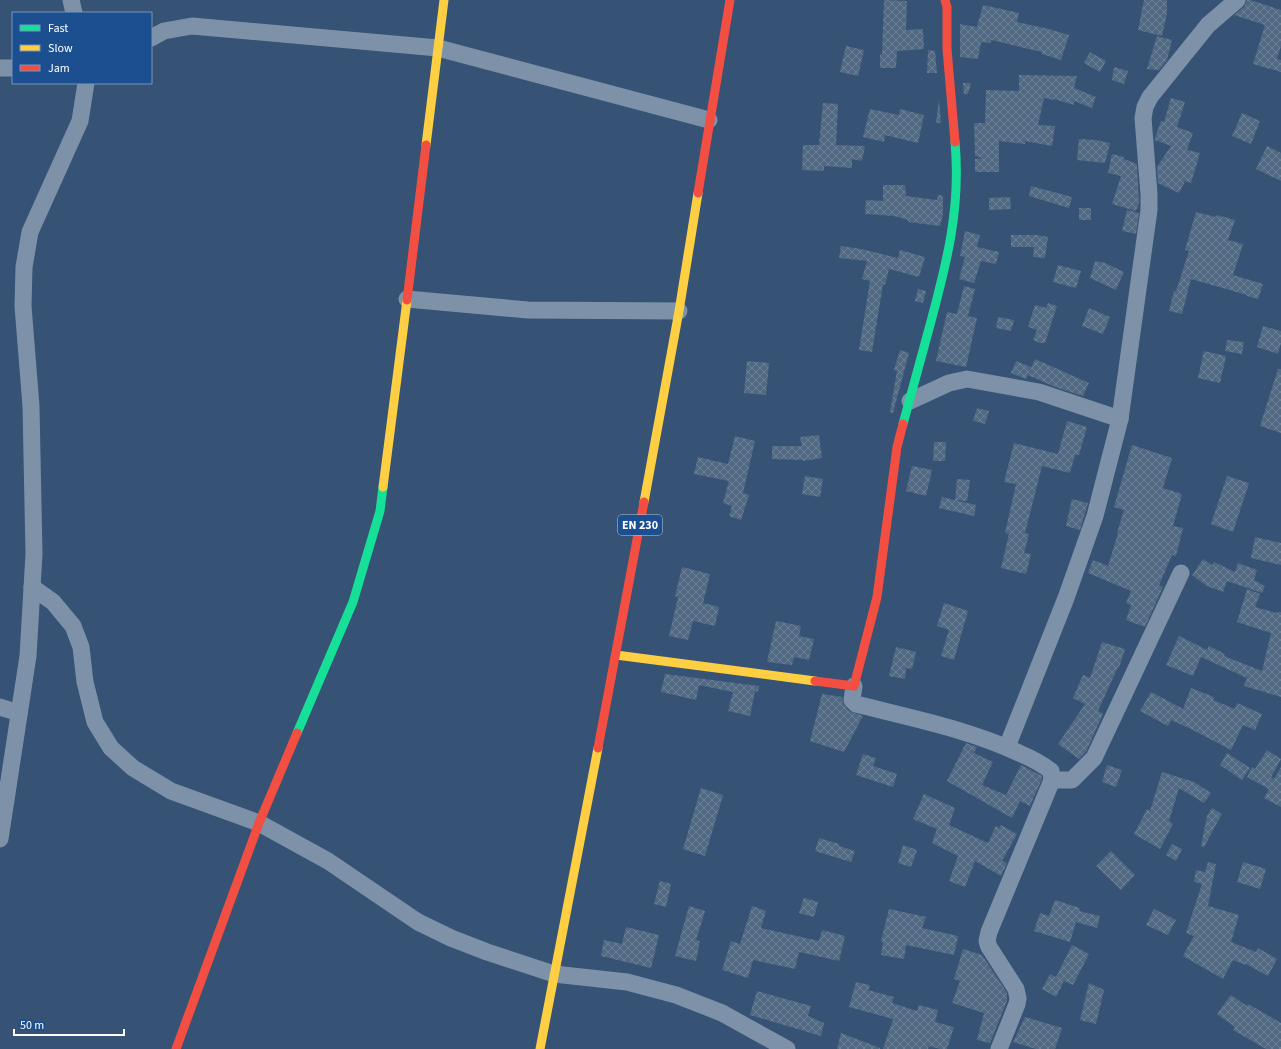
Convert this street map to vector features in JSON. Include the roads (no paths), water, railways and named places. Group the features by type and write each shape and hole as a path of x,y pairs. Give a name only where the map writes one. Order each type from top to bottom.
{"street":[{"path":"71,0 74,12"},
{"path":"176,1049 259,823 353,602 380,511 444,0"},
{"name":"EN 230","path":"540,1049 616,655 679,311 709,120 730,0"},
{"path":"945,0 948,7 947,49 958,162 955,215 946,266 897,447 877,597 854,686 852,700 856,704 962,731 1007,747 1043,764 1051,771 1052,780 988,932 987,940 989,947 1016,989 1018,998 999,1049"},
{"path":"1007,747 1066,598 1095,516 1120,419 1149,210 1143,118 1145,107 1150,98 1208,25 1237,0"},
{"path":"152,37 164,31 192,26 438,48 709,120"},
{"path":"0,68 12,68"},
{"path":"0,839 28,656 34,554 31,406 23,306 24,267 30,232 80,121 86,84"},
{"path":"407,299 528,310 679,311"},
{"path":"910,401 948,382 967,379 1039,392 1120,419"},
{"path":"1052,780 1072,780 1094,758 1181,573"},
{"path":"32,587 53,602 73,626 81,647 85,682 95,722 111,748 133,768 171,791 259,823 328,862 418,922 450,938 554,974 627,982 676,995 722,1013 787,1049"},
{"path":"616,655 854,686"},
{"path":"0,706 19,713"}]}
